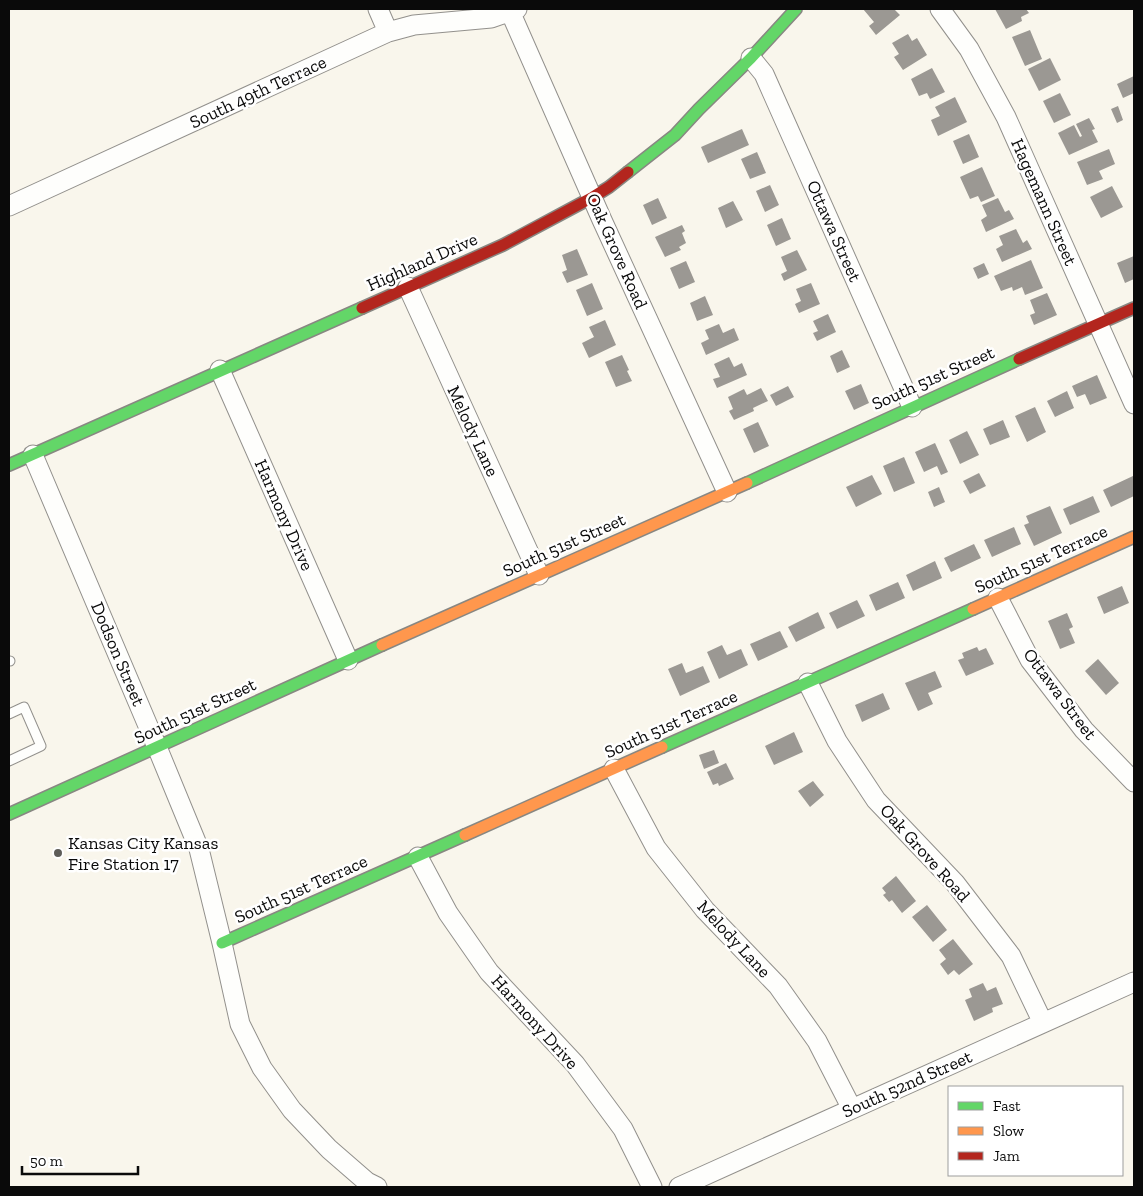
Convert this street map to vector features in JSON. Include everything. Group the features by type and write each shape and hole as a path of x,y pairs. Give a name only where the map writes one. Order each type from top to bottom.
{"street":[{"path":"378,9 388,32"},
{"name":"Highland Drive","path":"9,465 503,245 610,188 676,135 796,9"},
{"name":"Hagemann Street","path":"940,9 969,49 1006,117 1134,404"},
{"name":"South 49th Terrace","path":"9,206 388,32 414,25 491,18 512,10"},
{"name":"Oak Grove Road","path":"512,10 593,197 728,492"},
{"name":"Ottawa Street","path":"751,58 764,74 912,407"},
{"name":"Melody Lane","path":"408,287 539,575"},
{"name":"South 51st Street","path":"9,814 1134,308"},
{"name":"Harmony Drive","path":"220,370 348,660"},
{"name":"Dodson Street","path":"33,455 199,849 240,1024 262,1068 292,1110 329,1149 367,1182 377,1187"},
{"name":"South 51st Terrace","path":"222,944 1134,537"},
{"name":"Ottawa Street","path":"998,598 1030,660 1084,730 1134,782"},
{"name":"Oak Grove Road","path":"808,683 837,741 876,800 955,883 1011,956 1044,1023"},
{"name":"Melody Lane","path":"614,769 656,848 705,910 778,986 817,1041 852,1109"},
{"name":"Harmony Drive","path":"418,857 448,913 489,972 575,1064 623,1129 652,1187"},
{"name":"South 52nd Street","path":"679,1187 1134,982"}],"lane":[{"path":"9,714 24,708 41,746 9,761"}],"building":[{"path":"863,9 894,9 900,15 876,35 869,26 874,22"},
{"path":"995,9 1026,9 1029,13 1021,17 1022,21 1006,29"},
{"path":"1030,30 1042,59 1025,66 1012,37"},
{"path":"908,34 912,41 917,38 927,55 903,70 894,57 899,54 892,43"},
{"path":"1050,58 1061,80 1039,91 1028,69"},
{"path":"932,68 945,92 930,99 927,93 919,96 911,79"},
{"path":"1134,76 1134,93 1123,98 1117,84"},
{"path":"1060,93 1071,115 1054,123 1043,101"},
{"path":"955,97 967,122 938,136 931,120 940,116 935,107"},
{"path":"1118,106 1123,120 1117,123 1111,109"},
{"path":"1089,118 1095,129 1092,130 1098,142 1069,155 1058,133 1074,125 1080,137 1082,136 1076,124"},
{"path":"742,129 749,145 708,163 701,147"},
{"path":"969,134 979,157 963,164 953,141"},
{"path":"1109,149 1115,164 1099,171 1103,179 1087,185 1077,162"},
{"path":"757,152 766,173 750,179 741,159"},
{"path":"982,167 995,196 981,202 978,196 970,199 960,177"},
{"path":"770,185 779,205 765,212 756,191"},
{"path":"1112,186 1123,207 1101,218 1090,197"},
{"path":"658,198 667,218 652,225 643,205"},
{"path":"998,198 1005,212 1009,210 1014,219 986,232 981,220 987,216 982,205"},
{"path":"733,201 743,220 726,228 718,208"},
{"path":"782,218 791,239 776,246 767,225"},
{"path":"682,225 685,231 682,233 686,243 679,247 681,250 665,257 655,237"},
{"path":"1016,229 1023,243 1027,240 1032,249 1002,262 996,249 1003,245 999,236"},
{"path":"577,249 588,275 567,283 562,272 567,270 562,255"},
{"path":"797,250 807,270 784,281 781,274 787,271 781,257"},
{"path":"1134,256 1134,279 1125,283 1117,263"},
{"path":"1031,260 1043,288 1025,295 1022,287 1013,291 1012,287 1001,291 994,276"},
{"path":"686,261 695,282 679,289 670,268"},
{"path":"984,263 989,274 978,279 973,268"},
{"path":"592,283 603,309 587,316 576,290"},
{"path":"811,283 820,304 799,313 795,304 801,301 796,289"},
{"path":"1047,293 1057,315 1034,325 1030,315 1035,313 1030,300"},
{"path":"705,296 713,315 697,321 690,303"},
{"path":"828,314 836,332 817,341 813,333 818,331 813,321"},
{"path":"605,320 616,345 589,358 582,343 594,337 589,327"},
{"path":"719,324 723,333 734,328 739,340 706,355 701,343 709,339 705,330"},
{"path":"842,350 850,367 837,373 830,356"},
{"path":"622,355 632,381 616,387 605,362"},
{"path":"729,357 734,367 742,363 747,375 717,388 713,379 720,377 714,364"},
{"path":"1097,375 1107,398 1090,405 1085,394 1077,397 1072,386"},
{"path":"861,384 869,403 854,410 845,391"},
{"path":"788,386 794,397 776,406 770,395"},
{"path":"761,388 768,401 753,408 754,411 734,420 729,411 733,409 728,397 744,389 747,395"},
{"path":"1067,391 1074,408 1055,417 1047,401"},
{"path":"1035,407 1046,432 1027,442 1015,416"},
{"path":"1003,420 1010,437 990,445 983,429"},
{"path":"758,422 769,446 754,453 743,429"},
{"path":"967,431 979,455 960,464 949,440"},
{"path":"935,443 948,472 941,475 937,466 924,472 915,452"},
{"path":"904,457 915,483 894,492 883,466"},
{"path":"979,473 986,486 970,494 963,481"},
{"path":"872,475 882,494 856,507 846,487"},
{"path":"1133,476 1134,496 1111,507 1103,490"},
{"path":"939,487 945,502 934,507 928,492"},
{"path":"1093,496 1100,512 1070,525 1063,509"},
{"path":"1050,506 1062,533 1034,546 1024,525 1029,523 1026,516"},
{"path":"1014,527 1021,544 992,557 984,540"},
{"path":"974,544 981,558 951,572 944,558"},
{"path":"935,561 942,578 913,591 906,575"},
{"path":"898,582 905,598 876,611 869,595"},
{"path":"1122,586 1129,603 1104,614 1097,597"},
{"path":"857,600 865,616 837,629 829,613"},
{"path":"818,612 825,628 796,642 788,627"},
{"path":"1067,613 1073,627 1069,629 1075,643 1060,649 1048,621"},
{"path":"780,631 788,647 758,661 750,644"},
{"path":"722,645 727,655 741,649 748,665 719,679 707,652"},
{"path":"977,647 979,651 986,648 994,664 966,676 958,660 964,658 962,653"},
{"path":"1098,659 1119,683 1106,695 1085,671"},
{"path":"682,663 686,673 703,666 710,682 680,696 668,669"},
{"path":"935,671 942,687 928,693 933,704 918,711 905,683"},
{"path":"883,693 890,709 862,722 855,705"},
{"path":"794,732 803,752 774,765 765,746"},
{"path":"714,750 719,763 704,769 699,755"},
{"path":"726,763 734,779 719,786 718,783 713,785 707,772"},
{"path":"813,781 824,795 810,807 798,791"},
{"path":"896,876 916,901 902,913 892,900 889,902 883,895 886,893 882,888"},
{"path":"927,905 947,930 933,942 912,917"},
{"path":"953,939 973,964 959,975 954,970 948,975 940,964 946,959 939,950"},
{"path":"983,983 987,991 996,987 1003,1004 992,1008 993,1012 974,1021 965,1000 972,997 969,989"}],"traffic: fast":[{"path":"628,172 675,135 796,9"},
{"path":"9,465 362,308"},
{"path":"747,483 1019,359"},
{"path":"662,747 973,609"},
{"path":"9,814 382,645"},
{"path":"222,943 465,835"}],"traffic: slow":[{"path":"382,645 747,483"},
{"path":"973,609 1134,537"},
{"path":"465,835 662,747"}],"traffic: jam":[{"path":"362,308 503,245 593,197 628,172"},
{"path":"1019,359 1134,308"}],"place":[{"name":"Kansas City Kansas Fire Station 17","path":"58,853"}]}
